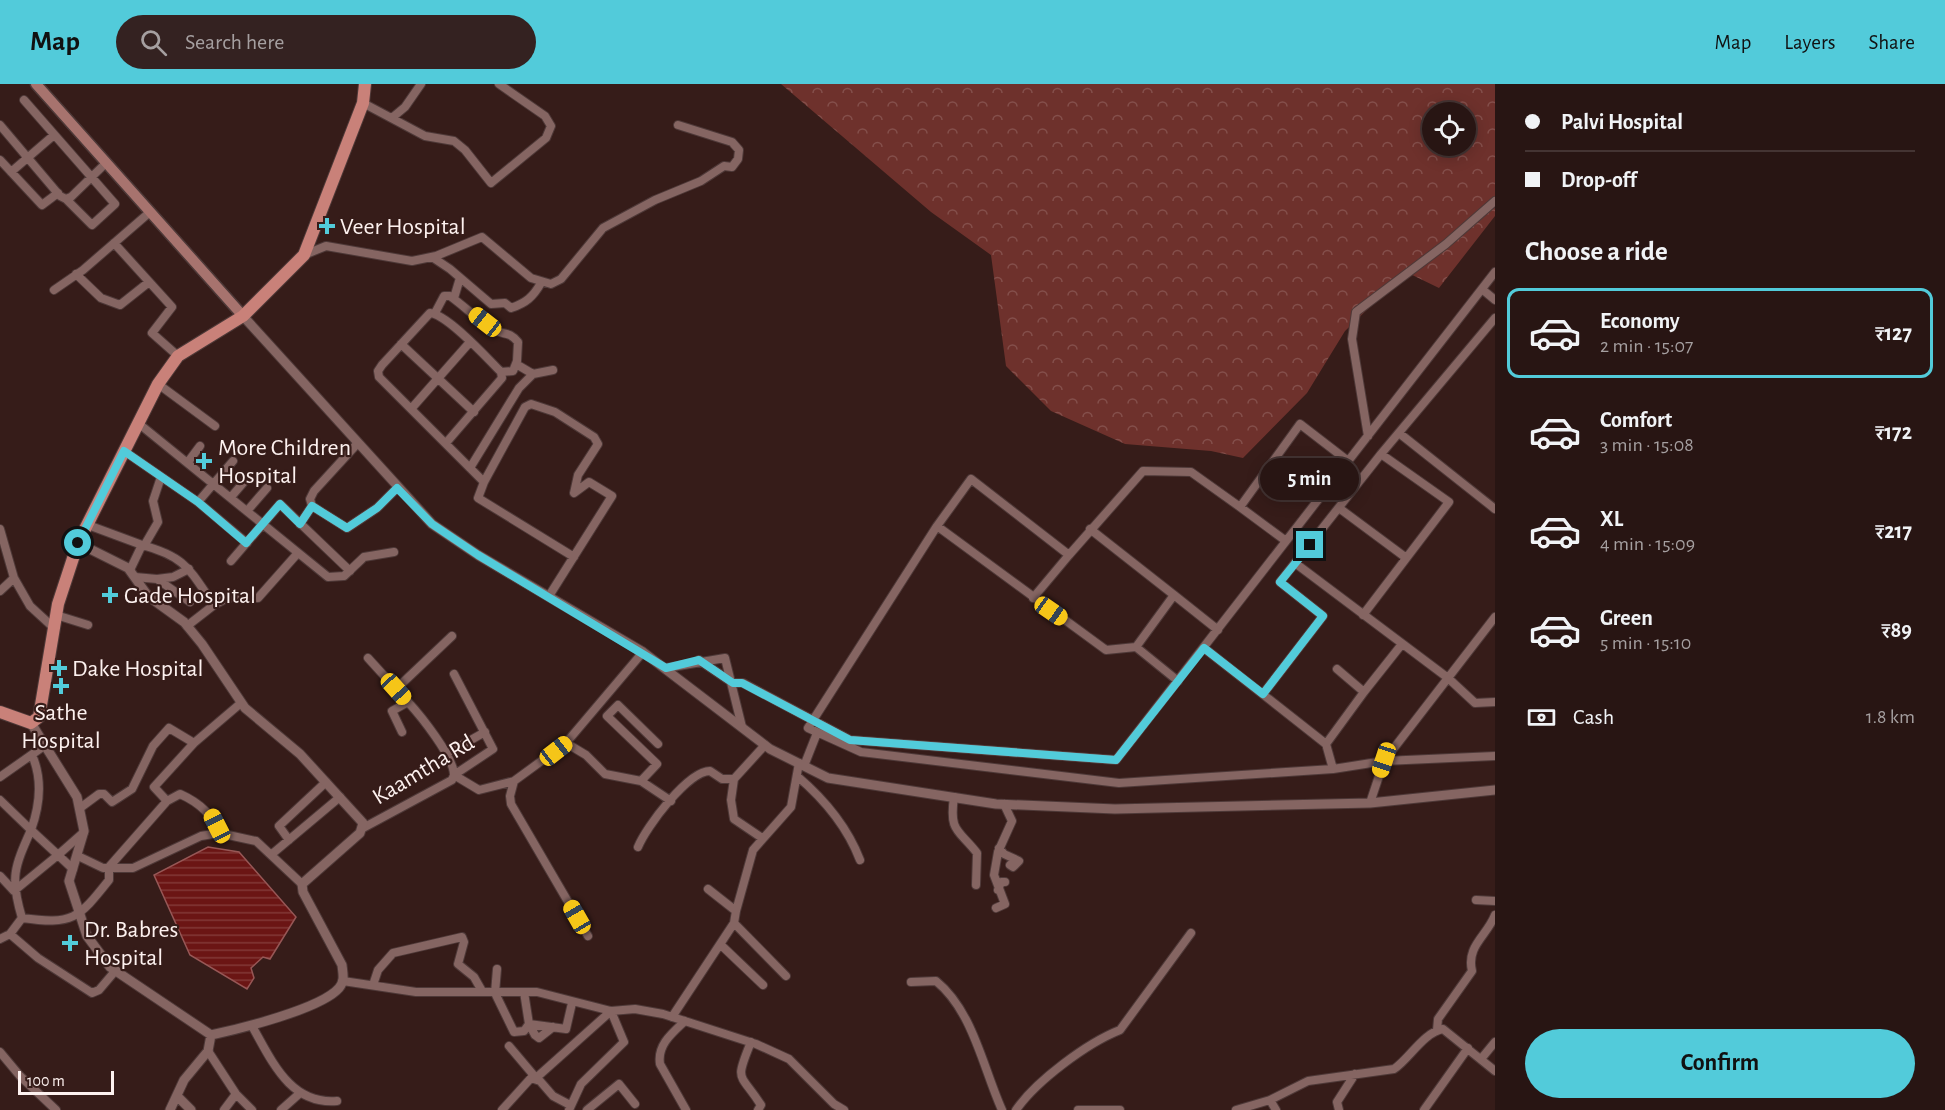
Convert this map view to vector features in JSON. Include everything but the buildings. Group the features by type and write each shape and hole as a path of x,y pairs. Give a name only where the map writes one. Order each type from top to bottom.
{"main road":[{"path":"36,84 243,316"},
{"path":"0,711 31,723 39,717 56,615 78,543 158,384 178,356 243,316 304,255 363,103 365,84"}],"street":[{"path":"393,117 405,107 421,84"},
{"path":"363,103 425,136 454,141 465,150 491,183 546,138 551,126 545,116 499,84"},
{"path":"0,125 58,193 92,225 115,204 24,100"},
{"path":"304,255 326,246 412,261 432,257 482,237 531,278 541,283 551,284 561,279 603,228 621,216 701,181 724,166 732,167 738,159 739,150 732,142 678,125"},
{"path":"11,172 54,135"},
{"path":"0,160 42,205 58,193"},
{"path":"66,199 71,197 106,163"},
{"path":"1368,436 1352,339 1356,312 1446,244 1495,201"},
{"path":"54,290 150,212"},
{"path":"114,243 172,307 153,333 178,356"},
{"path":"432,257 491,304 505,303 511,308 525,303 534,296 541,283"},
{"path":"76,274 101,298 120,305 149,282"},
{"path":"699,660 733,683 742,683 850,740 1116,760 1495,275"},
{"path":"454,298 460,278"},
{"path":"1483,290 1495,300"},
{"path":"435,313 444,296 454,298 493,329 507,332 514,337 518,342 516,363 513,371 501,372"},
{"path":"446,443 502,378 501,372 470,342 435,313 430,313 378,371 380,377 484,482"},
{"path":"243,316 432,524 478,555 643,652 765,745 828,778 1004,804 1115,809 1370,803 1495,790"},
{"path":"1263,694 1323,616 1280,582 1381,454 1495,318"},
{"path":"411,409 470,342"},
{"path":"401,344 474,412"},
{"path":"516,363 533,374"},
{"path":"470,468 519,388 533,374 553,370"},
{"path":"158,384 215,426"},
{"path":"549,597 574,557 612,496 589,482 574,493 578,475 598,444 594,437 555,412 531,404 525,407 478,494 483,503 574,557"},
{"path":"138,423 214,482 297,554 332,578 344,576 364,557 394,552"},
{"path":"1240,507 1300,424 1348,461"},
{"path":"1399,433 1495,509"},
{"path":"357,444 314,491 309,499 312,506 347,528 377,508 397,488"},
{"path":"188,462 200,446"},
{"path":"124,451 198,502 246,543"},
{"path":"1363,615 1449,502 1381,454"},
{"path":"198,502 233,461"},
{"path":"1033,598 1090,529 1143,471 1191,472 1286,541"},
{"path":"231,497 250,475"},
{"path":"133,574 143,546 158,522 153,501 161,477"},
{"path":"1068,555 971,479 936,526 808,728 861,752 1119,783 1333,769 1384,760 1495,756"},
{"path":"248,511 267,488"},
{"path":"231,561 280,504 350,571"},
{"path":"300,524 312,506"},
{"path":"1339,508 1406,557"},
{"path":"88,525 143,546 167,552 189,569 214,604"},
{"path":"936,526 1106,650 1136,647 1178,681"},
{"path":"0,529 14,578 30,606 54,628"},
{"path":"1090,529 1218,630"},
{"path":"78,543 133,574 157,579 173,577 189,569"},
{"path":"187,626 214,604 227,598 258,598 297,554"},
{"path":"1295,564 1448,678 1475,703 1495,702"},
{"path":"133,574 148,596 187,626 241,702 326,782 363,824 363,828 302,884"},
{"path":"0,591 14,578"},
{"path":"157,579 190,602"},
{"path":"1136,647 1174,595"},
{"path":"56,615 88,625"},
{"path":"1370,803 1384,760 1495,617"},
{"path":"396,689 452,636"},
{"path":"1326,744 1402,644"},
{"path":"1204,648 1326,744 1333,769"},
{"path":"368,658 419,714 446,754 454,775 479,790 514,781 566,743 643,652"},
{"path":"666,668 699,660 725,658 742,727"},
{"path":"1337,669 1364,692"},
{"name":"Kaamtha Rd","path":"363,828 452,780 454,775 493,749 454,674"},
{"path":"167,801 154,787 194,743 241,702"},
{"path":"402,732 392,711 408,702"},
{"path":"607,717 618,705 658,744"},
{"path":"598,707 657,764 641,781"},
{"path":"31,723 77,797 84,831 69,881 87,936 110,967 210,1035 267,1022 330,995 343,981 342,965 303,892 302,884 256,841 219,833 201,836 133,868 104,868 78,856"},
{"path":"80,808 99,794 104,794 112,802 121,794 132,789 153,746 169,728 194,743"},
{"path":"446,754 485,732"},
{"path":"672,1017 734,923 753,850 762,838 787,815 797,776 818,733"},
{"path":"566,743 586,755 605,774 641,781 671,801"},
{"path":"762,838 734,819 730,800 734,778 765,745"},
{"path":"0,777 44,746"},
{"path":"22,918 14,891 16,864 38,807 39,779 32,755"},
{"path":"638,847 671,801 699,772 710,771 722,779 734,778"},
{"path":"797,776 832,811 850,837 860,860"},
{"path":"514,781 510,796 512,804 588,936"},
{"path":"290,840 279,826 326,782"},
{"path":"22,918 63,922 79,912 110,880 109,867 167,801 180,794 211,815 219,833"},
{"path":"272,855 340,797"},
{"path":"954,797 952,812 955,830 977,853 976,885"},
{"path":"0,800 73,868"},
{"path":"996,908 1005,904 994,875 999,848 1012,821 1004,804"},
{"path":"0,816 8,808"},
{"path":"14,891 84,831"},
{"path":"999,848 1004,854 1019,861 1013,867 1010,865"},
{"path":"0,876 14,891"},
{"path":"998,890 1001,882 1005,882"},
{"path":"708,889 736,911"},
{"path":"1476,900 1495,901"},
{"path":"1437,1030 1437,1019 1472,971 1469,960 1473,950 1495,915"},
{"path":"0,939 10,934 22,918"},
{"path":"734,923 786,976"},
{"path":"1016,1110 1026,1094 1049,1076 1102,1037 1120,1030 1191,933"},
{"path":"10,934 38,958 92,993 99,990 116,970"},
{"path":"373,985 378,970 393,953 462,937 464,942 458,964 474,977 482,992"},
{"path":"721,945 764,985"},
{"path":"497,969 495,993 514,1032 520,1033 529,1024"},
{"path":"343,981 416,992 524,992 552,995 572,1003 610,1011 635,1009 672,1017 751,1042 789,1059 834,1104 844,1110"},
{"path":"910,982 936,981 946,988 960,1009 1002,1110"},
{"path":"524,992 529,1024 535,1035 539,1038 553,1027"},
{"path":"529,1024 566,1029 572,1003"},
{"path":"502,1110 525,1083 536,1078 610,1011"},
{"path":"509,1046 553,1096 570,1107 581,1084 624,1042 610,1011"},
{"path":"685,1021 664,1043 659,1057 660,1064 686,1110"},
{"path":"252,1026 278,1072 299,1094 324,1102 337,1101"},
{"path":"1236,1110 1270,1100 1308,1081 1394,1069 1437,1030 1443,1029 1495,1071"},
{"path":"170,1110 184,1080 208,1051 210,1035"},
{"path":"751,1042 739,1070 741,1081 761,1105 758,1110"},
{"path":"1480,1059 1495,1042"},
{"path":"1424,1110 1468,1048"},
{"path":"208,1051 236,1094 252,1110"},
{"path":"0,1052 20,1076 56,1110"},
{"path":"1339,1110 1337,1102 1355,1074"},
{"path":"587,1110 619,1084 635,1104"},
{"path":"224,1110 236,1094"},
{"path":"281,1110 299,1094"},
{"path":"177,1096 191,1110"},
{"path":"1270,1100 1276,1110"},
{"path":"1078,1110 1120,1110"}],"green space":[{"path":"781,84 1495,84 1495,216 1439,288 1406,272 1345,331 1307,393 1243,458 1211,451 1125,444 1051,411 1006,366 991,255 931,212"}],"shaded area":[{"path":"208,847 239,852 296,917 270,959 263,957 251,968 254,978 247,989 190,955 154,875"}],"place":[{"name":"Veer Hospital","path":"327,226"},
{"name":"More Children Hospital","path":"204,461"},
{"name":"Gade Hospital","path":"110,595"},
{"name":"Dake Hospital","path":"59,668"},
{"name":"Sathe Hospital","path":"61,686"},
{"name":"Dr. Babres Hospital","path":"70,943"}],"route":[{"path":"78,543 124,451 198,502 246,543 280,504 300,524 312,506 347,528 377,508 397,488 432,524 478,555 643,652 666,668 699,660 733,683 742,683 850,740 1116,760 1204,648 1263,694 1323,616 1280,582 1310,545"}]}
